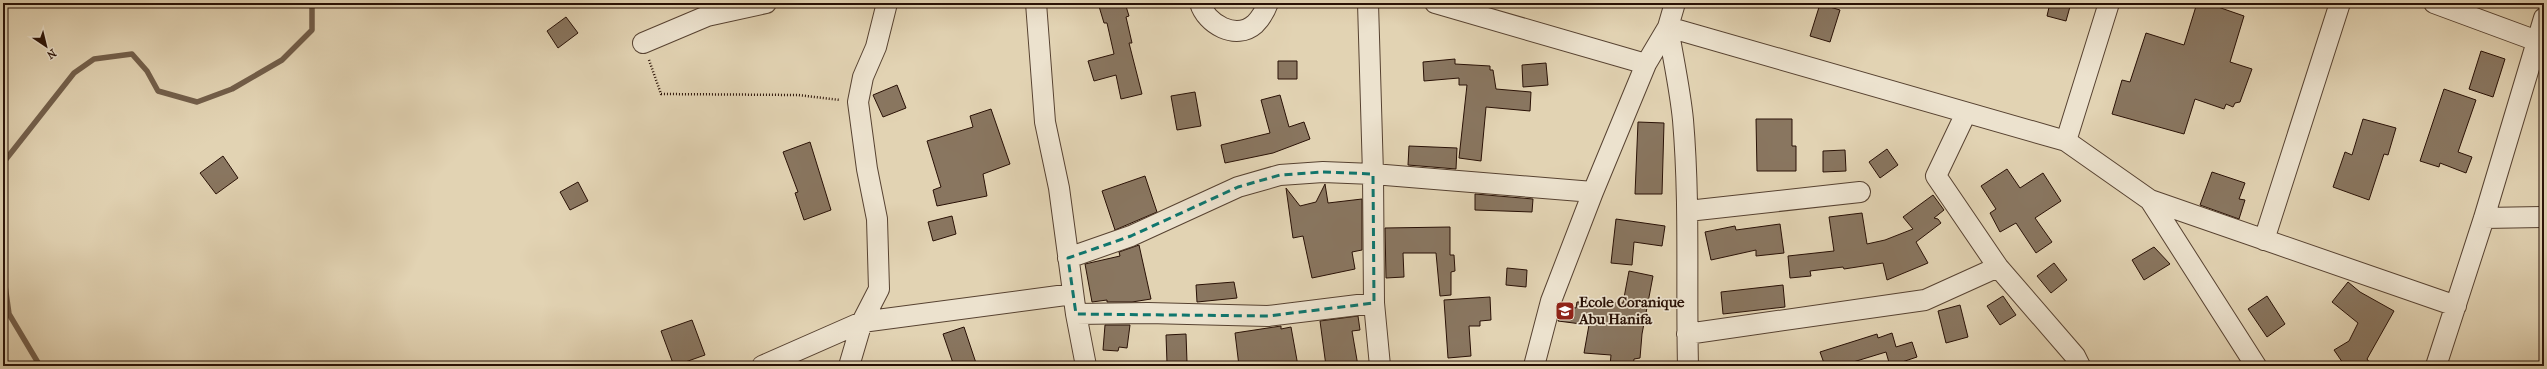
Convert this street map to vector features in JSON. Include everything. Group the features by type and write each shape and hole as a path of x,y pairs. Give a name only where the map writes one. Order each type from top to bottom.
{"street":[{"path":"643,43 707,16 766,3"},
{"path":"849,366 862,322 879,289 877,219 867,169 858,102 863,77 876,47 887,3"},
{"path":"1036,3 1045,122 1059,188 1076,314 1086,366"},
{"path":"1200,3 1202,10 1210,20 1230,30 1244,30 1255,24 1268,3"},
{"path":"1368,3 1373,174 1374,303 1380,366"},
{"path":"1435,3 1646,64"},
{"path":"1534,366 1551,301 1646,64 1668,27 1675,3"},
{"path":"2066,141 2108,3"},
{"path":"2264,240 2340,3"},
{"path":"2434,3 2541,41"},
{"path":"2436,366 2541,41 2544,18"},
{"path":"1668,27 2066,141 2150,200 2456,306"},
{"path":"1668,27 1683,119 1688,211 1688,366"},
{"path":"1966,113 1936,176 1998,267 2075,356 2080,366"},
{"path":"1068,258 1131,236 1238,187 1280,175 1323,172 1373,174 1594,192"},
{"path":"1688,211 1860,192"},
{"path":"2150,200 2256,366"},
{"path":"2484,218 2544,217"},
{"path":"1687,334 1925,300 1998,267"},
{"path":"762,366 862,322 1073,294"},
{"path":"1076,314 1148,313 1268,316 1374,303"}],"path":[{"path":"643,43 661,94 798,95 858,102"}],"highlighted area":[{"path":"1323,172 1373,174 1374,303 1268,316 1076,314 1068,258 1131,236 1238,187 1280,175"}],"building":[{"path":"1098,3 1125,3 1129,16 1126,17 1132,43 1129,43 1142,94 1121,99 1116,75 1094,81 1088,61 1114,54 1107,23 1104,23"},
{"path":"2050,3 2071,3 2066,21 2047,16"},
{"path":"2197,3 2219,3 2218,7 2244,16 2230,62 2252,69 2240,102 2235,103 2233,107 2226,104 2224,109 2195,99 2184,134 2112,114 2122,80 2130,82 2146,33 2184,45"},
{"path":"1820,4 1840,10 1830,42 1810,36"},
{"path":"566,17 578,33 558,48 547,31"},
{"path":"2481,51 2505,59 2493,97 2469,89"},
{"path":"1455,59 1455,64 1490,66 1490,70 1493,70 1496,89 1531,92 1530,111 1486,107 1481,161 1459,158 1467,85 1459,85 1459,78 1424,81 1423,62"},
{"path":"1278,61 1297,61 1297,79 1278,79"},
{"path":"1546,63 1548,85 1523,87 1522,65"},
{"path":"897,85 906,108 883,117 873,95"},
{"path":"2444,89 2476,100 2458,152 2472,157 2466,173 2440,163 2439,167 2420,161"},
{"path":"1195,92 1201,126 1177,130 1171,96"},
{"path":"1280,95 1289,127 1304,122 1310,139 1273,153 1225,163 1221,145 1270,133 1261,100"},
{"path":"991,109 1010,164 983,174 987,196 937,206 933,190 941,187 927,141 973,127 970,116"},
{"path":"1756,119 1792,119 1792,146 1796,146 1796,171 1757,171"},
{"path":"2363,119 2396,128 2388,155 2384,154 2369,200 2333,187 2345,152 2352,155"},
{"path":"1638,122 1664,123 1662,194 1635,194"},
{"path":"810,142 831,210 804,220 795,193 798,192 783,152"},
{"path":"1409,146 1457,148 1456,169 1408,165"},
{"path":"1887,149 1898,165 1880,178 1869,162"},
{"path":"1845,150 1846,171 1823,172 1823,151"},
{"path":"223,156 238,178 216,194 200,173"},
{"path":"2007,169 2020,188 2043,173 2061,201 2035,218 2052,242 2036,253 2016,223 2000,232 1990,213 1996,209 1981,186"},
{"path":"2212,172 2245,183 2239,199 2245,200 2239,219 2200,205"},
{"path":"1145,176 1157,212 1115,230 1102,191"},
{"path":"578,182 588,201 570,210 560,192"},
{"path":"1325,184 1328,203 1362,199 1362,250 1352,252 1355,269 1312,278 1303,236 1293,238 1286,188 1300,206 1316,202"},
{"path":"1475,194 1533,199 1532,212 1475,210"},
{"path":"1933,195 1944,210 1934,218 1938,219 1941,223 1916,242 1928,263 1887,280 1883,263 1844,269 1843,267 1810,271 1811,276 1790,278 1788,256 1834,251 1829,217 1862,213 1867,244 1885,240 1913,229 1903,217"},
{"path":"952,216 956,234 933,241 928,222"},
{"path":"1616,219 1665,226 1662,246 1634,242 1632,265 1611,263"},
{"path":"1780,224 1784,253 1756,256 1756,250 1711,260 1705,232 1735,226 1736,230"},
{"path":"1450,227 1450,255 1454,255 1455,271 1451,272 1451,295 1440,296 1436,253 1403,253 1404,277 1386,278 1385,228"},
{"path":"1139,245 1151,299 1132,302 1107,302 1107,300 1092,302 1085,264 1120,256 1119,252"},
{"path":"2154,247 2170,264 2144,280 2132,260"},
{"path":"2054,263 2067,280 2051,293 2037,276"},
{"path":"1507,268 1527,270 1526,287 1506,285"},
{"path":"1629,271 1653,276 1642,334 1640,358 1634,359 1633,366 1610,366 1611,355 1584,353 1589,325 1558,321 1562,306 1576,308 1577,302 1623,303"},
{"path":"1234,282 1237,298 1197,302 1196,285"},
{"path":"2348,282 2360,292 2394,311 2367,359 2372,366 2345,366 2334,350 2349,341 2358,323 2332,302"},
{"path":"1783,285 1785,307 1723,314 1721,292"},
{"path":"2003,296 2016,315 2000,325 1987,306"},
{"path":"2267,296 2285,324 2267,337 2248,309"},
{"path":"1490,297 1491,320 1480,321 1480,326 1469,326 1471,356 1448,358 1444,300"},
{"path":"1960,305 1968,337 1946,343 1938,311"},
{"path":"1358,316 1360,330 1352,331 1358,366 1326,366 1320,321"},
{"path":"692,320 705,355 674,366 661,331"},
{"path":"1105,325 1130,325 1127,348 1119,347 1118,351 1103,350"},
{"path":"1281,326 1281,329 1291,327 1298,366 1239,366 1235,333"},
{"path":"964,327 977,366 954,366 943,334"},
{"path":"1892,333 1896,347 1912,342 1917,357 1890,366 1886,352 1840,366 1825,366 1820,352 1877,334 1878,338"},
{"path":"1186,334 1187,362 1167,363 1166,335"}],"waterway":[{"path":"3,163 74,73 94,59 132,54 147,71 158,91 197,102 232,89 282,60 312,30 312,3"},
{"path":"3,271 9,314 40,366"}],"place":[{"name":"Ecole Coranique Abu Hanifa","path":"1565,311"}]}
